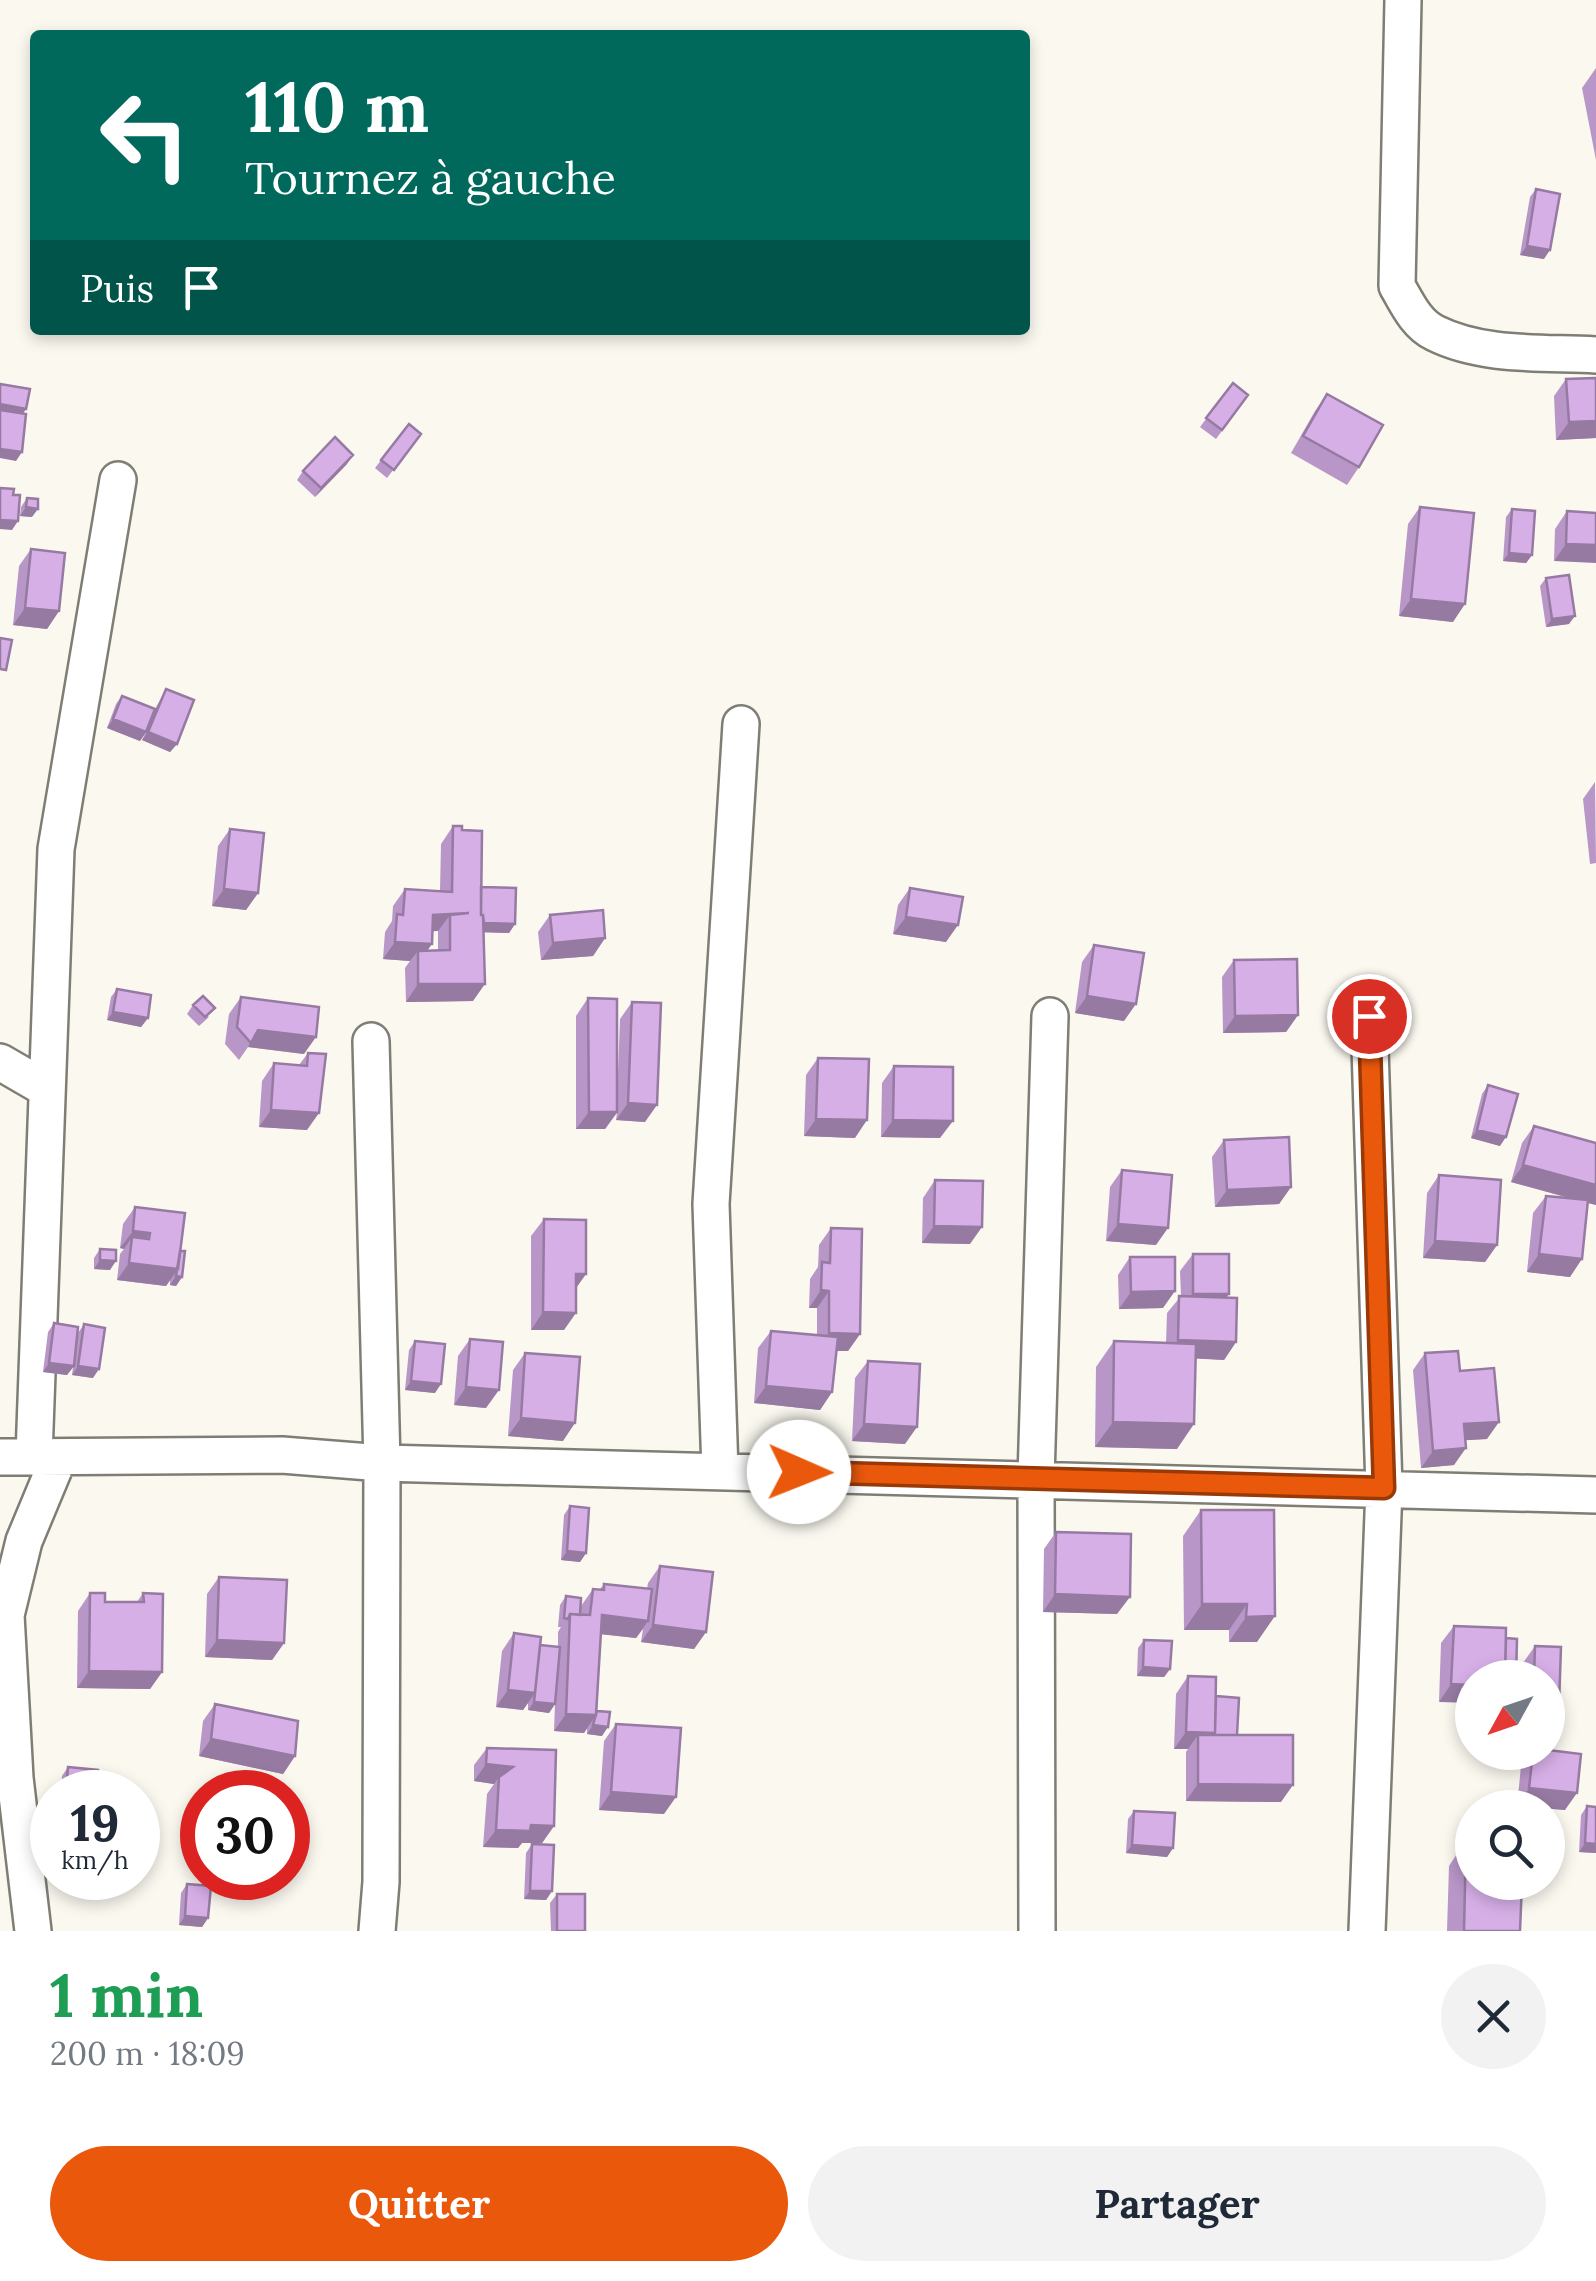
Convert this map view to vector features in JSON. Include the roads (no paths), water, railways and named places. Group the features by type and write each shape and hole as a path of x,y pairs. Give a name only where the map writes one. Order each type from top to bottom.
{"street":[{"path":"1403,0 1397,286 1412,314 1434,333 1493,350 1596,354"},
{"path":"32,1931 15,1778 6,1615 24,1541 31,1456 56,849 118,480"},
{"path":"720,1470 711,1204 741,724"},
{"path":"1037,1931 1036,1478 1050,1016"},
{"path":"1366,1931 1384,1488 1369,1016"},
{"path":"372,1041 382,1463 381,1882 376,1931"},
{"path":"0,1062 45,1088"},
{"path":"31,1456 282,1456 382,1463 1596,1495"}]}
